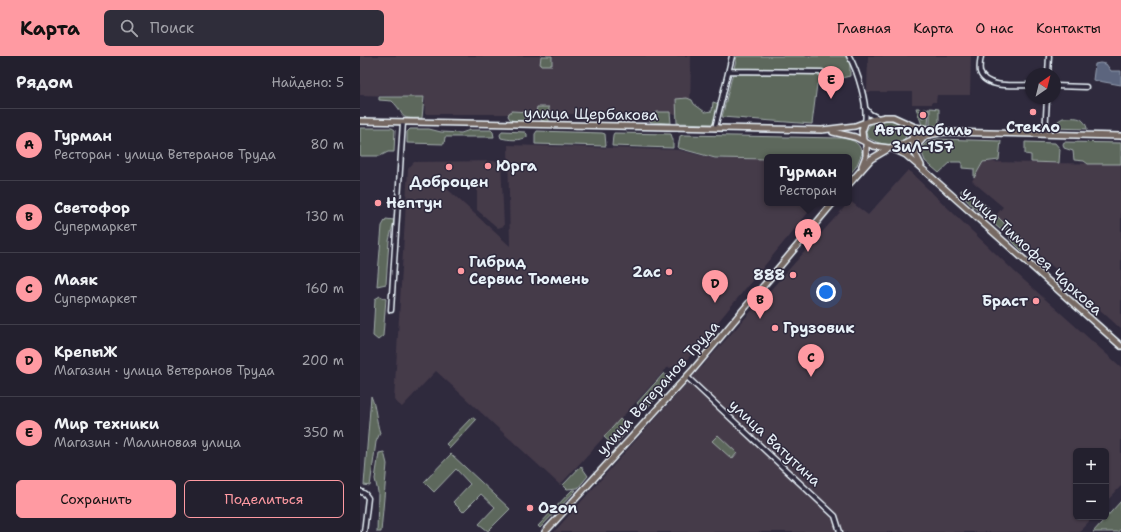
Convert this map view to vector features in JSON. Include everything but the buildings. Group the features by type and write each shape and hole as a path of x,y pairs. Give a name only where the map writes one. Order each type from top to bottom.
{"main road":[{"path":"822,130 847,128 878,118 893,117 915,127 945,132 1121,136"},
{"name":"улица Щербакова","path":"360,121 822,130"},
{"path":"860,171 866,156 865,141 862,131 865,123"},
{"path":"905,123 911,130 916,155 927,173"},
{"path":"822,130 847,134 879,148 890,148"},
{"path":"852,180 871,159 890,148 901,145 912,139 945,132"},
{"path":"916,155 918,143 927,135"},
{"name":"улица Тимофея Чаркова","path":"890,148 906,155 1121,346"},
{"name":"улица Ветеранов Труда","path":"545,532 642,424 687,377 830,206"}],"street":[{"path":"715,128 732,56"},
{"path":"850,56 861,88 866,116 865,123"},
{"path":"981,56 980,71 985,80 994,84 1025,85"},
{"path":"1048,68 1049,56"},
{"path":"729,71 822,72"},
{"path":"1061,86 1086,87"},
{"path":"1045,134 1047,104"},
{"path":"865,108 870,114 878,118"},
{"path":"391,310 403,122"},
{"name":"улица Ватутина","path":"687,377 835,516 840,532"},
{"path":"360,491 368,498 364,532"}],"shaded area":[{"path":"360,56 691,56 690,114 425,114 425,97 360,95"},
{"path":"868,56 971,56 970,95 937,95 936,102 932,102 932,104 912,104 912,92 867,92"},
{"path":"508,145 679,150 716,159 764,159 764,206 814,206 681,367 667,368 560,485 436,371 402,407 394,400 408,169 414,162 501,161 504,226 498,228 477,210 477,186 443,185 510,246"},
{"path":"983,162 1121,164 1121,329 996,215 1003,207 972,181"},
{"path":"908,170 1016,273 1121,367 1121,486 1109,499 1109,448 1073,448 1073,520 1090,520 1079,532 554,532 846,206 852,206 852,203 868,215"}],"green space":[{"path":"541,56 552,56 552,65 540,65"},
{"path":"737,56 850,56 850,76 817,84 812,124 722,117"},
{"path":"379,97 424,97 422,118 405,117 392,101 379,100"},
{"path":"687,98 692,100 694,104 705,112 712,111 713,102 719,104 713,124 677,123 676,99"},
{"path":"537,107 549,107 549,122 543,121 538,117 536,113"},
{"path":"916,108 919,108 922,118 925,117 925,108 929,109 928,125 922,125"},
{"path":"930,108 939,109 939,123 937,126 930,125"},
{"path":"512,111 530,112 530,119 527,122 513,121 508,116"},
{"path":"657,112 670,112 671,123 650,122 650,118"},
{"path":"1063,118 1081,119 1087,129 1053,128 1058,121"},
{"path":"883,120 893,121 902,125 907,130 906,137 897,143 882,144 867,137 866,131 870,125"},
{"path":"360,128 392,128 395,130 394,152 388,152 380,156 360,156"},
{"path":"410,129 429,129 441,132 461,133 470,130 491,130 494,137 445,137 444,144 407,143 407,132"},
{"path":"502,131 525,132 527,137 514,140 501,138 500,135"},
{"path":"537,131 602,133 605,134 606,146 535,144 535,134"},
{"path":"614,133 671,134 673,148 612,146"},
{"path":"680,136 840,138 848,139 857,143 862,153 856,167 852,172 852,154 764,154 764,159 715,158 678,148"},
{"path":"938,139 1001,141 999,160 983,162 974,178 974,169 962,168 962,162 951,162 939,173 925,161 921,150 928,142"},
{"path":"1025,142 1055,143 1060,149 1059,163 1031,162 1031,155 1025,154"},
{"path":"1064,142 1121,143 1121,164 1088,164 1084,161 1074,160 1073,151 1064,148"},
{"path":"961,190 968,192 989,208 990,213 986,217 984,216 968,202 963,196"},
{"path":"996,215 1008,227 1006,229 1001,230 994,224 992,220"},
{"path":"386,219 394,220 389,241 386,284 377,286 382,226"},
{"path":"1012,230 1029,245 1022,251 1010,239 1009,233"},
{"path":"380,296 386,299 383,336 378,340 373,336 375,299"},
{"path":"664,373 670,383 644,411 637,403"},
{"path":"371,396 380,433 376,442 370,486 364,485"},
{"path":"472,417 476,420 450,448 446,444"},
{"path":"620,419 630,428 614,446 604,437"},
{"path":"718,435 737,453 732,459 712,441"},
{"path":"384,452 387,464 381,532 377,532 378,492 375,479 379,453"},
{"path":"451,454 510,509 488,531 479,524 495,507 481,494 463,512 453,502 470,484 456,469 434,492 424,482"},
{"path":"581,466 588,476 578,488 567,489 563,485"},
{"path":"572,490 576,490 540,528 538,526"},
{"path":"1121,501 1121,528 1118,532 1093,532 1104,520 1109,520 1109,514"}],"water":[{"path":"1095,64 1106,64 1111,71 1121,71 1121,85 1093,80"}],"place":[{"name":"Мир техники","path":"831,99"},
{"name":"Стекло","path":"1033,112"},
{"name":"Автомобиль ЗиЛ-157","path":"923,115"},
{"name":"Юрга","path":"488,166"},
{"name":"Доброцен","path":"449,167"},
{"name":"Нептун","path":"378,203"},
{"name":"Гурман","path":"808,252"},
{"name":"Гибрид Сервис Тюмень","path":"461,271"},
{"name":"2ас","path":"669,272"},
{"name":"888","path":"793,275"},
{"name":"Браст","path":"1036,301"},
{"name":"КрепыЖ","path":"715,303"},
{"name":"Светофор","path":"760,319"},
{"name":"Грузовик","path":"775,328"},
{"name":"Маяк","path":"811,377"},
{"name":"Ozon","path":"530,508"}]}
